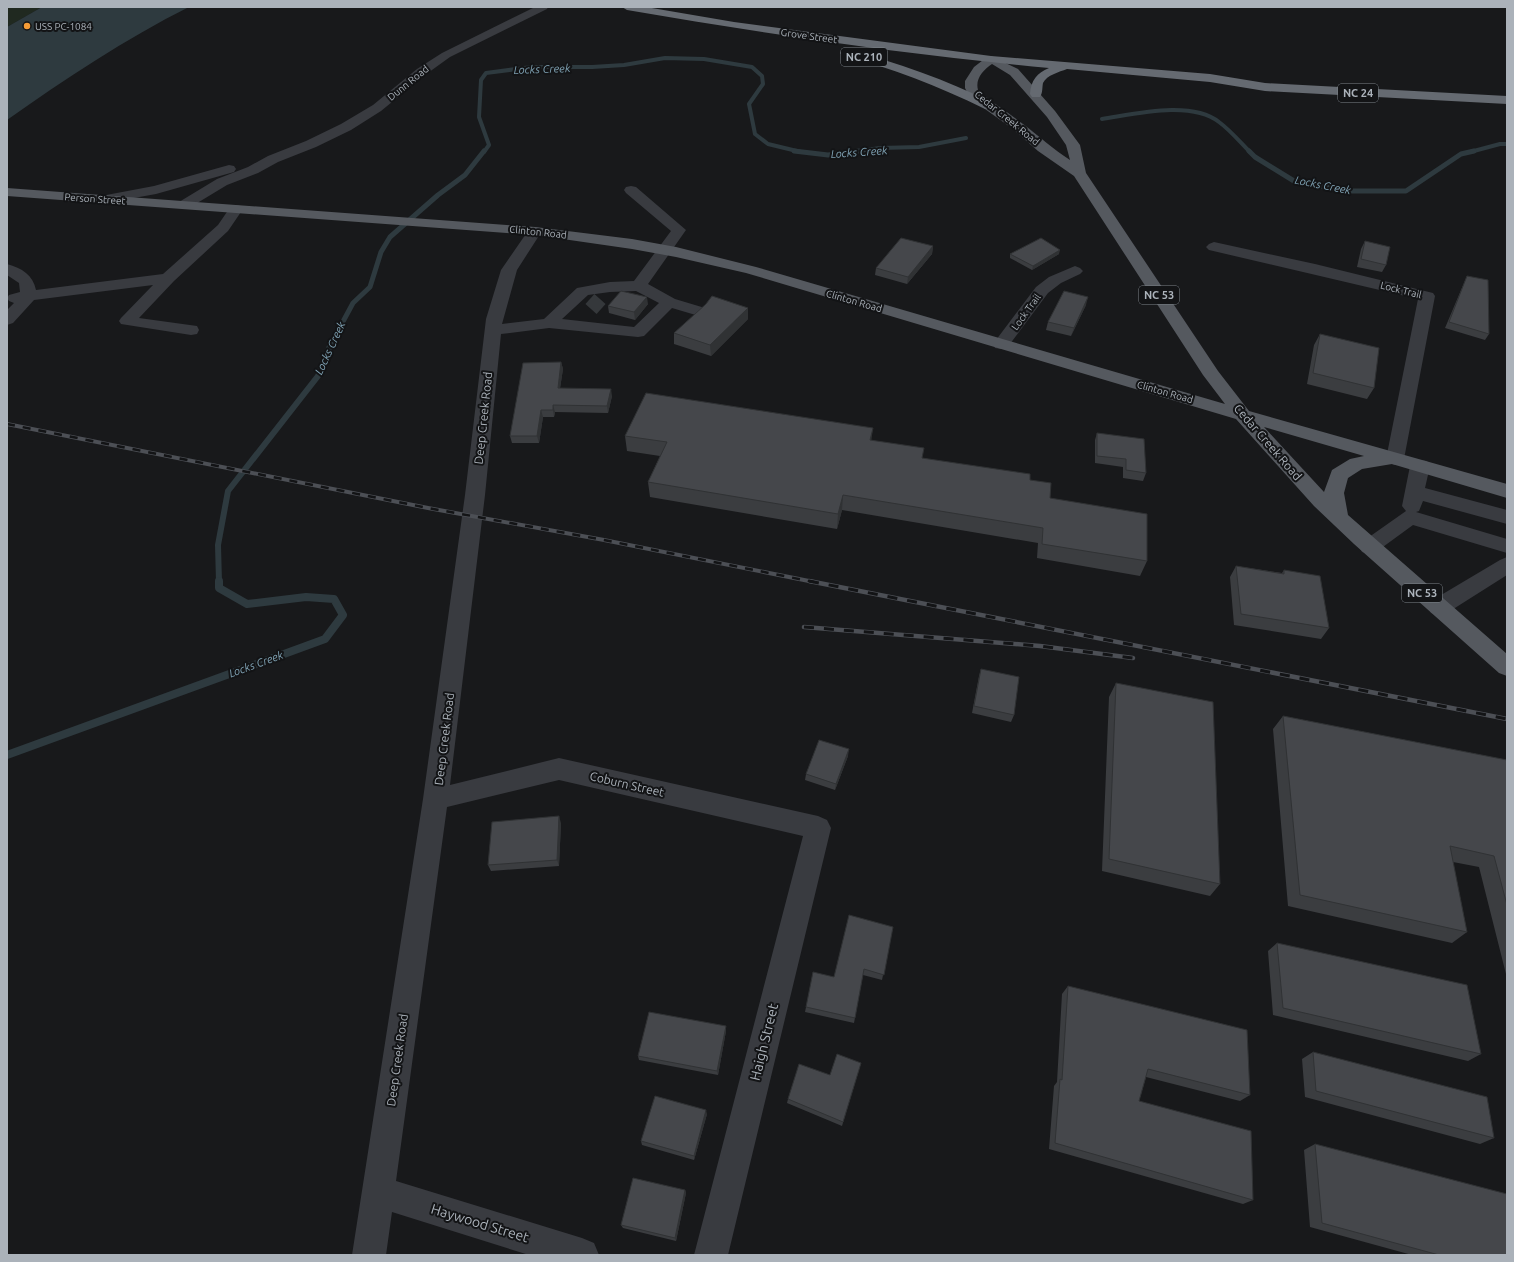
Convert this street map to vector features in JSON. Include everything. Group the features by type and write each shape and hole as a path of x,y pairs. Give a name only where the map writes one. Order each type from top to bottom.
{"highway":[{"name":"Grove Street","path":"627,7 734,25 991,59"},
{"name":"NC 210","path":"734,25 852,54 900,68 945,85 989,106"},
{"name":"NC 24","path":"991,59 1210,78 1265,87 1507,100"},
{"path":"1036,94 1037,83 1042,77 1064,66"},
{"name":"NC 24","path":"1210,78 1261,76 1436,84"}],"main road":[{"name":"Cedar Creek Road","path":"1079,173 1043,148 1018,126 989,106 973,92 970,84 980,66 991,59 1014,72 1036,94 1073,145 1079,173 1212,375 1243,415 1321,501 1369,547 1507,667"},
{"name":"Person Street","path":"7,192 184,205"},
{"name":"Clinton Road","path":"184,205 535,231 632,244 664,250 751,270 1507,491"},
{"path":"1339,518 1334,493 1340,474 1357,462 1395,459"}],"street":[{"name":"Dunn Road","path":"184,205 222,182 253,170 273,159 311,144 346,127 377,108 421,72 446,55 543,7"},
{"name":"Dunn Road","path":"184,205 191,191 229,169 245,164 273,159"},
{"path":"106,199 161,188 229,169"},
{"path":"583,327 618,297 664,250 679,230 631,190"},
{"path":"191,330 127,321 168,278 223,228 236,209"},
{"name":"Deep Creek Road","path":"369,1255 436,799 475,495 494,319 509,270 535,231"},
{"name":"Lock Trail","path":"1214,247 1315,269 1427,296 1395,459"},
{"path":"7,270 10,270 26,281 29,296"},
{"name":"Lock Trail","path":"1002,344 1042,290 1058,278 1075,271"},
{"path":"7,300 168,278"},
{"path":"549,323 583,291 618,297 669,302 699,311"},
{"path":"7,320 29,296"},
{"path":"493,330 549,323 583,327 623,324 638,332 669,302"},
{"path":"1369,547 1410,517 1420,466"},
{"path":"1415,492 1507,518"},
{"path":"1410,517 1507,546"},
{"path":"1439,607 1507,565"},
{"name":"Coburn Street","path":"436,799 559,769 818,828"},
{"name":"Haigh Street","path":"711,1255 818,828"},
{"name":"Haywood Street","path":"378,1192 582,1255"}],"shaded area":[{"path":"7,7 42,7 7,27"},
{"path":"42,7 189,7 142,32 96,60 7,120 7,27"}],"building":[{"path":"901,238 933,246 908,277 876,268"},
{"path":"1041,238 1060,250 1033,266 1010,254"},
{"path":"1365,241 1390,247 1386,265 1361,259"},
{"path":"1467,276 1488,280 1489,334 1449,322"},
{"path":"621,291 647,297 634,312 608,306"},
{"path":"1064,291 1088,297 1074,328 1048,322"},
{"path":"712,296 748,308 710,345 674,333 706,304"},
{"path":"1320,334 1379,348 1374,388 1313,373"},
{"path":"561,362 558,388 611,389 607,406 553,405 553,410 541,410 537,436 510,436 523,363"},
{"path":"646,393 873,428 870,440 924,448 922,458 1030,474 1030,480 1051,483 1050,498 1147,514 1147,561 1042,544 1043,528 843,495 838,514 648,482 667,442 625,436"},
{"path":"1097,433 1144,439 1146,473 1126,470 1126,459 1097,456"},
{"path":"1236,566 1284,574 1284,570 1320,576 1329,628 1241,614"},
{"path":"981,669 1019,677 1014,715 974,706"},
{"path":"1116,683 1213,702 1220,884 1109,859"},
{"path":"1283,716 1507,760 1507,905 1494,856 1450,846 1467,932 1300,895"},
{"path":"819,740 849,749 836,784 806,774"},
{"path":"559,816 557,860 488,865 492,822"},
{"path":"849,915 893,927 884,975 864,969 855,1018 806,1007 813,972 834,977"},
{"path":"1277,943 1467,985 1481,1054 1283,1008"},
{"path":"1068,986 1247,1030 1250,1095 1148,1069 1139,1101 1251,1131 1253,1200 1055,1143 1060,1079 1062,1080"},
{"path":"649,1012 726,1026 717,1071 638,1056"},
{"path":"1313,1052 1487,1097 1494,1138 1316,1091"},
{"path":"837,1054 861,1063 843,1122 788,1099 799,1064 830,1075"},
{"path":"655,1096 706,1110 694,1156 641,1141"},
{"path":"1315,1144 1507,1194 1507,1255 1439,1255 1322,1223"},
{"path":"633,1178 685,1190 675,1238 621,1225"}],"waterway":[{"name":"Locks Creek","path":"484,152 489,145 479,117 481,80 486,73 532,67 592,67 624,65 665,58 704,59 752,67 762,76 763,84 749,104 755,134 768,144 800,152"},
{"name":"Locks Creek","path":"1102,119 1162,110 1194,112 1207,115 1219,122 1250,152"},
{"name":"Locks Creek","path":"859,151 880,148 919,147 966,138"},
{"name":"Locks Creek","path":"1472,151 1500,144 1507,144"},
{"name":"Locks Creek","path":"332,342 353,303 370,287 381,252 390,237 438,195 465,175 484,151"},
{"name":"Locks Creek","path":"794,151 800,152"},
{"name":"Locks Creek","path":"800,152 828,155 859,151"},
{"name":"Locks Creek","path":"852,152 859,151"},
{"name":"Locks Creek","path":"1250,152 1255,157 1294,181 1346,191 1406,191 1461,154 1472,151"},
{"name":"Locks Creek","path":"219,582 218,545 228,491 318,376 332,341"},
{"name":"Locks Creek","path":"7,755 325,639 343,615 334,599 306,597 247,604 219,588 219,582"}],"tunnel":[{"path":"591,309 600,299"}],"railway":[{"path":"7,424 428,508 604,540 809,581"},
{"path":"809,581 1507,719"},
{"path":"809,581 814,582"},
{"path":"804,627 1040,646 1133,658"}],"place":[{"name":"USS PC-1084","path":"27,26"}]}
